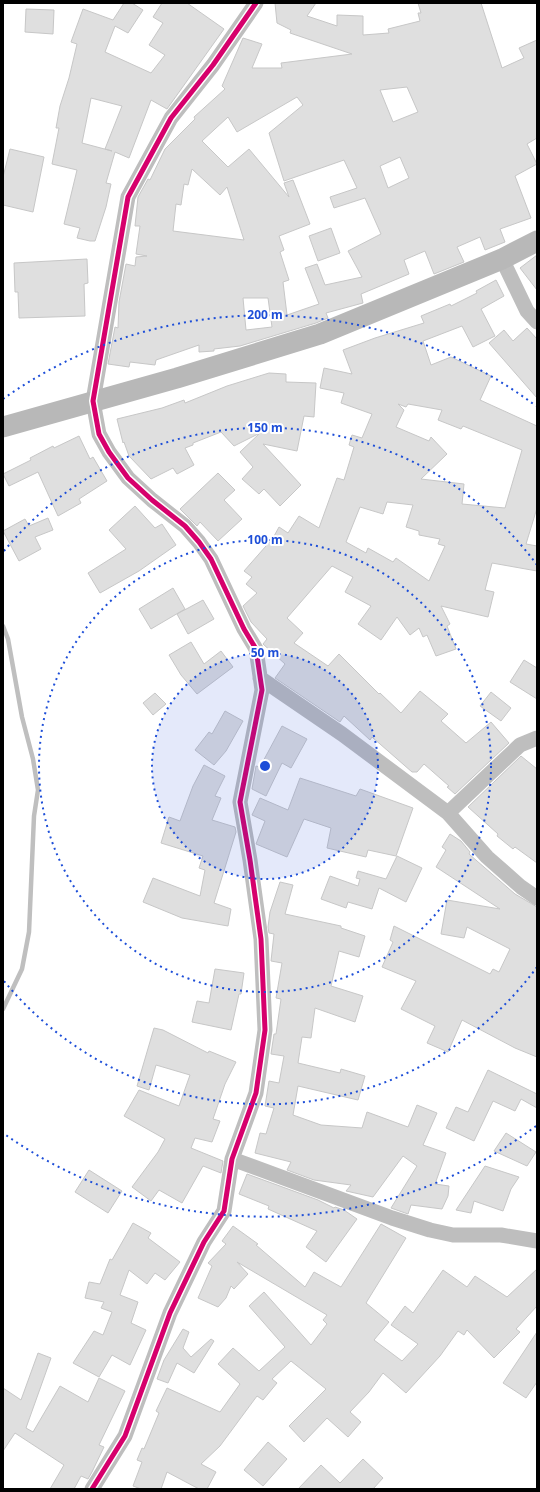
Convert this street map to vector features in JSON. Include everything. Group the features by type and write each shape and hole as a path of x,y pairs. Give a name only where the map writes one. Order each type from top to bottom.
{"main road":[{"path":"3,427 177,378 320,334 502,259 537,240"}],"street":[{"path":"92,1489 125,1436 170,1313 204,1242 224,1211 232,1158 256,1093 265,1030 261,940 240,802 262,690 256,649 244,629 211,559 185,526 152,500 128,478 109,452 99,434 93,401 128,197 171,118 213,65 256,3"},
{"path":"502,259 527,311 537,322"},
{"path":"260,678 342,734 448,813 487,857 521,887 537,898"},
{"path":"448,813 520,745 537,738"},
{"path":"232,1158 392,1218 430,1230 454,1235 500,1235 537,1241"}],"building":[{"path":"124,3 132,3 143,10 128,33 115,26 105,52 151,73 165,55 149,45 163,23 153,17 162,3 187,3 224,29 167,109 151,100 129,158 115,152 106,183 111,184 106,207 95,241 90,241 77,238 80,228 64,224 77,170 52,164 59,128 56,128 60,106 69,78 77,44 71,42 83,9 113,20","holes":["91,98 122,106 105,149 112,151 82,143"]},
{"path":"275,3 316,3 307,16 337,26 337,15 363,16 363,35 389,33 388,29 420,21 418,13 421,13 418,3 481,3 502,68 524,58 519,48 537,40 537,138 527,144 537,164 515,176 531,218 500,229 505,242 485,250 480,237 457,247 464,262 434,274 425,251 404,260 409,274 361,294 363,303 326,313 328,318 316,323 240,346 214,349 214,351 199,352 199,345 156,360 155,365 130,362 129,367 108,364 115,327 118,328 119,302 126,264 135,266 136,257 147,256 136,254 140,226 135,226 138,197 148,179 150,180 165,149 195,119 194,117 225,89 222,86 243,38 262,44 252,68 282,68 281,63 352,54 290,33 291,30 277,23","holes":["407,87 418,112 393,122 380,90","297,97 303,105 269,133 284,181 344,160 357,188 330,197 334,208 365,198 381,234 348,251 362,277 325,285 317,264 305,268 319,304 287,315 283,282 289,280 280,252 284,250 279,236 310,224 293,180 284,183 289,197 249,149 228,167 202,141 228,117 237,132","400,157 409,178 388,188 380,166","192,169 220,195 227,187 244,240 173,231 176,204 181,205 184,184 188,185","243,298 268,298 272,327 246,330"]},
{"path":"26,9 54,10 53,34 25,32"},
{"path":"10,149 44,157 33,212 3,205 3,177"},
{"path":"331,228 340,253 318,261 309,236"},
{"path":"537,255 537,290 520,268"},
{"path":"87,259 88,283 84,284 85,316 19,318 18,292 15,292 14,263"},
{"path":"496,280 504,296 481,309 495,336 473,347 462,326 423,341 431,365 451,357 491,376 480,400 537,426 537,508 526,544 537,546 537,571 492,563 485,590 494,592 488,617 441,606 450,624 447,626 456,649 436,656 427,635 423,637 419,628 410,635 397,617 381,640 358,624 371,606 345,592 353,577 332,566 287,618 303,633 294,643 328,666 339,654 379,694 380,693 401,713 420,691 448,714 441,721 466,743 491,722 509,743 455,794 447,787 449,786 424,764 417,772 412,772 372,737 370,740 344,716 340,722 275,678 285,664 263,644 267,639 251,622 243,606 257,593 246,584 252,577 244,571 273,538 279,527 288,533 299,516 319,528 337,478 344,480 354,447 349,445 352,435 362,438 372,414 341,403 344,393 320,388 324,368 352,374 343,350 375,338 424,323 421,316 450,304 451,306 477,293 476,291","holes":["398,404 406,407 408,404 442,410 438,420 461,429 463,426 522,450 505,508 462,504 464,484 421,479 447,454 431,437 429,441 396,427 404,410","387,502 413,505 406,527 419,531 419,535 440,539 438,544 445,546 429,581 396,558 393,562 368,548 366,553 346,542 360,507 383,514"]},
{"path":"527,328 537,339 537,398 489,343 504,330 513,341"},
{"path":"269,373 286,374 286,382 316,383 314,417 304,416 297,451 263,444 301,485 280,506 264,489 259,494 242,479 253,467 240,452 260,433 234,446 221,432 193,443 193,445 185,448 194,465 177,474 173,468 151,479 129,456 124,442 123,443 117,419 162,408 184,400 185,403 227,386"},
{"path":"79,436 90,459 93,457 107,481 79,499 81,503 58,516 38,472 9,486 3,474 31,460 30,458 53,446 54,448"},
{"path":"218,473 235,490 224,500 242,519 218,541 200,522 197,526 180,509"},
{"path":"135,506 155,528 162,524 176,545 139,571 100,593 88,573 126,549 109,530"},
{"path":"48,518 53,530 35,537 41,549 19,561 3,531 25,519 29,526"},
{"path":"173,588 185,609 151,629 139,609"},
{"path":"203,600 214,619 188,634 177,614"},
{"path":"191,642 204,664 221,651 233,667 197,694 181,675 169,655"},
{"path":"524,660 537,668 537,699 510,682"},
{"path":"491,692 511,708 501,721 480,706"},
{"path":"155,693 166,704 153,715 143,703"},
{"path":"225,711 243,721 226,751 214,765 195,750 209,732 212,734"},
{"path":"282,726 307,739 291,768 282,763 266,796 252,789 256,766 260,767"},
{"path":"521,756 537,769 537,863 515,847 513,849 497,836 498,834 468,807"},
{"path":"204,765 225,776 215,796 221,798 212,820 235,827 236,832 214,903 231,909 228,926 182,918 143,902 153,878 200,896 205,870 199,868 203,856 161,843 169,817 180,821 193,786"},
{"path":"300,778 356,796 360,789 413,808 396,856 368,850 366,857 327,848 331,828 304,819 287,857 256,844 265,821 252,815 260,798 288,810"},
{"path":"450,834 461,841 470,852 469,854 515,894 537,907 537,1057 515,1048 462,1020 448,1052 427,1043 435,1026 401,1009 416,981 382,967 393,942 390,940 394,926 490,974 493,969 499,972 510,949 467,927 464,938 441,934 447,900 500,909 436,867 446,850 442,847"},
{"path":"397,856 422,868 406,902 379,888 372,909 348,902 346,908 321,899 330,876 358,886 360,879 356,878 358,871 386,879"},
{"path":"280,882 293,885 285,914 341,926 341,928 365,936 359,957 339,951 331,986 363,996 355,1022 315,1008 311,1038 302,1037 298,1063 340,1073 341,1069 365,1076 358,1100 298,1086 293,1115 321,1125 362,1128 367,1112 408,1127 417,1105 437,1113 423,1145 446,1153 435,1184 449,1186 448,1196 442,1209 411,1205 408,1214 391,1208 417,1166 403,1156 373,1197 346,1191 351,1185 314,1180 287,1170 291,1162 255,1153 260,1133 266,1134 274,1108 265,1106 269,1081 279,1083 284,1056 271,1054 274,1034 276,1034 281,999 276,998 282,963 271,961 274,934 269,933 268,927 270,912"},
{"path":"215,969 244,973 241,994 239,994 231,1030 192,1022 197,1001 209,1003"},
{"path":"154,1028 163,1030 208,1053 209,1051 236,1062 225,1084 213,1119 220,1121 212,1142 195,1138 191,1148 223,1161 221,1173 203,1166 182,1203 159,1190 151,1201 132,1187 158,1152 165,1139 124,1116 139,1090 179,1106 190,1075 156,1065 149,1090 137,1086"},
{"path":"488,1070 537,1094 537,1108 521,1099 515,1111 493,1101 474,1141 446,1128 456,1107 468,1112"},
{"path":"506,1133 536,1152 527,1166 494,1151"},
{"path":"485,1166 519,1177 511,1189 503,1211 474,1201 471,1213 456,1210"},
{"path":"89,1170 122,1191 108,1213 75,1192"},
{"path":"247,1174 318,1200 334,1208 344,1210 357,1219 326,1262 306,1247 317,1231 268,1209 269,1206 239,1194"},
{"path":"133,1223 151,1233 148,1238 180,1262 165,1280 155,1273 147,1284 129,1270 120,1295 138,1302 131,1323 146,1330 130,1365 112,1355 99,1377 73,1363 94,1331 103,1335 112,1312 101,1308 104,1302 85,1298 89,1282 100,1284 110,1259 112,1260"},
{"path":"381,1224 406,1238 366,1303 389,1322 374,1340 402,1361 418,1344 391,1325 405,1306 413,1313 443,1270 467,1287 475,1276 507,1297 537,1269 537,1306 516,1329 520,1332 494,1358 467,1330 464,1335 458,1331 440,1356 406,1393 383,1373 369,1392 350,1412 361,1422 348,1437 327,1418 304,1442 289,1426 326,1389 291,1361 272,1379 277,1383 263,1400 257,1396 220,1446 201,1464 216,1472 207,1489 199,1489 167,1472 161,1489 141,1489 133,1486 142,1462 137,1460 142,1448 144,1449 159,1413 156,1411 167,1388 220,1412 240,1384 218,1364 233,1348 259,1371 285,1347 249,1306 264,1292 311,1345 327,1324 323,1320 327,1315 237,1262 248,1274 234,1289 231,1286 226,1298 218,1307 198,1298 212,1266 208,1263 226,1244 222,1241 233,1226 258,1244 256,1245 305,1287 314,1272 341,1287"},
{"path":"183,1329 189,1332 183,1348 191,1357 211,1339 214,1341 194,1373 177,1363 168,1383 157,1379 164,1360"},
{"path":"537,1332 537,1382 526,1398 503,1383"},
{"path":"38,1353 51,1358 26,1428 33,1432 60,1386 88,1402 99,1378 125,1391 99,1445 104,1447 92,1472 88,1479 81,1476 74,1489 50,1489 64,1465 15,1433 3,1451 3,1388 21,1400"},
{"path":"268,1442 287,1459 263,1486 244,1470"},
{"path":"363,1459 383,1478 373,1489 298,1489 321,1465 340,1483"}],"waterway":[{"path":"3,626 8,639 22,717 33,759 38,790 34,816 29,932 22,969 3,1009"}],"cycle path":[{"path":"92,1489 125,1436 170,1313 204,1242 224,1211 232,1159 256,1093 265,1030 261,939 240,802 262,690 256,649 244,629 211,559 199,542 185,526 152,500 128,478 109,452 99,434 93,401 128,197 171,118 213,65 256,3"}]}
